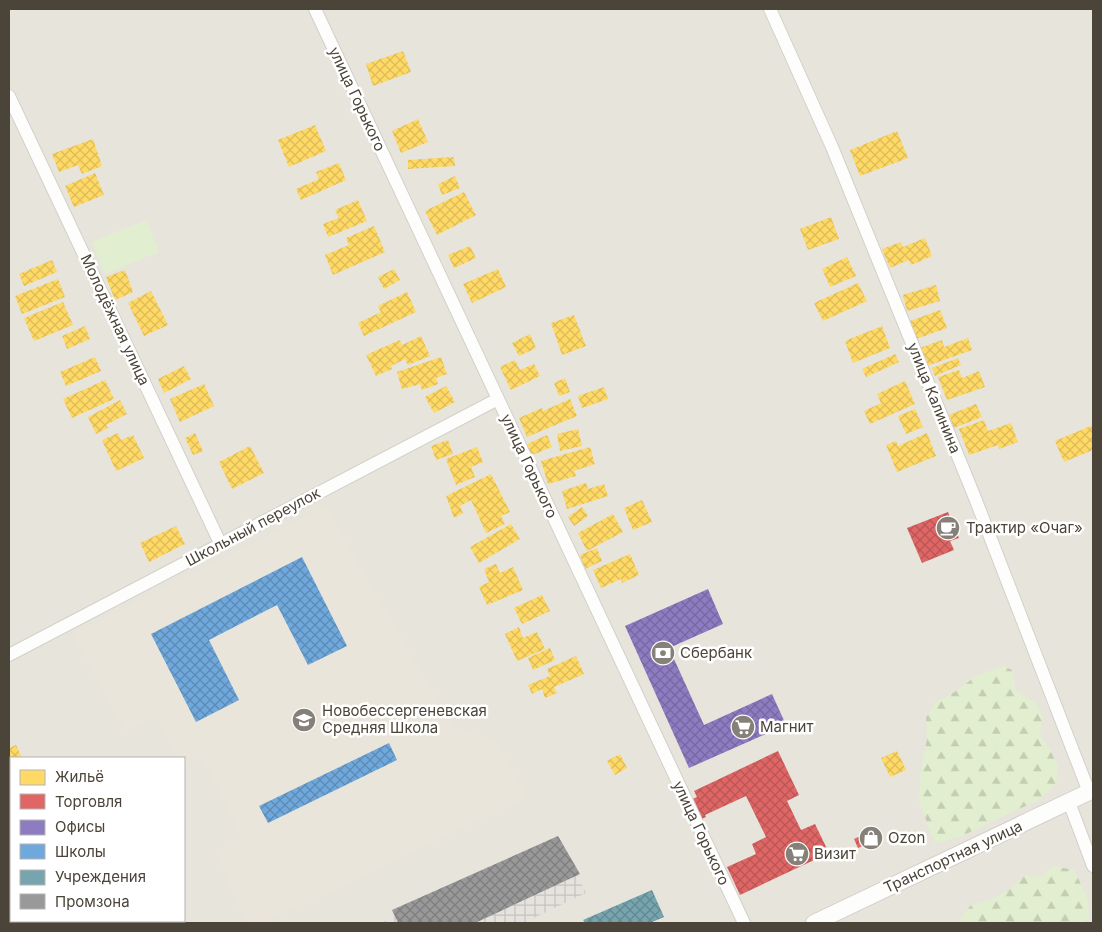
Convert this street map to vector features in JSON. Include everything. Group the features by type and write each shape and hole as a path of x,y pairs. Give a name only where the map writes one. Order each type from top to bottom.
{"street":[{"name":"улица Горького","path":"315,9 744,923"},
{"name":"улица Калинина","path":"770,9 836,156 975,498 1091,791"},
{"name":"Молодёжная улица","path":"9,96 221,545"},
{"name":"Школьный переулок","path":"9,655 498,399"},
{"name":"Транспортная улица","path":"814,923 1091,791"},
{"path":"1069,802 1093,866"}],"shaded area":[{"path":"9,9 1093,9 1093,923 9,923"},
{"name":"Новобессергеневская Средняя Школа","path":"325,506 452,726 497,741 527,797 264,923 246,923 216,853 243,837 202,755 185,764 185,757 177,757 155,715 126,731 73,635"},
{"path":"558,836 586,893 523,923 381,923"}],"green space":[{"path":"146,220 159,252 105,274 92,242"},
{"path":"1004,666 1012,670 1016,691 1035,702 1043,717 1040,735 1058,766 1056,784 1038,801 962,836 935,843 919,802 921,769 927,739 926,718 935,703 958,690 977,675"},
{"path":"1053,866 1074,870 1088,899 1089,918 1080,923 961,923 960,919 971,905 991,900 1015,886 1024,875 1040,877"}],"building: Жильё":[{"path":"403,51 411,72 373,86 366,64"},
{"path":"418,119 428,142 401,153 392,131"},
{"path":"315,125 326,151 289,167 278,140"},
{"path":"897,131 908,158 860,176 850,150"},
{"path":"93,139 102,166 82,174 78,165 59,172 52,154"},
{"path":"454,157 455,166 408,169 408,160"},
{"path":"339,163 346,180 301,200 296,189 319,179 316,172"},
{"path":"95,173 104,195 74,207 65,186"},
{"path":"455,176 460,188 442,195 438,184"},
{"path":"464,192 476,215 437,235 425,211"},
{"path":"358,200 367,221 328,237 323,224 339,218 335,210"},
{"path":"831,217 839,239 808,250 800,229"},
{"path":"374,226 385,252 333,275 325,255 349,245 346,238"},
{"path":"925,238 932,256 911,265 909,260 890,268 882,249 901,242 903,247"},
{"path":"470,246 476,258 454,268 448,255"},
{"path":"847,257 856,276 830,287 822,269"},
{"path":"52,260 57,272 24,286 19,274"},
{"path":"394,269 400,280 384,289 378,277"},
{"path":"498,269 506,287 472,303 463,284"},
{"path":"125,270 133,292 115,300 106,277"},
{"path":"58,279 65,297 22,314 15,296"},
{"path":"858,283 867,301 823,321 814,303"},
{"path":"936,285 940,301 907,311 903,295"},
{"path":"151,291 168,325 144,336 128,303"},
{"path":"407,292 416,312 364,336 358,323 381,312 378,306"},
{"path":"63,302 73,325 34,341 24,318"},
{"path":"940,310 947,328 916,339 910,321"},
{"path":"574,315 586,346 562,355 551,323"},
{"path":"85,326 90,339 67,349 62,336"},
{"path":"882,326 890,348 853,363 845,341"},
{"path":"530,334 536,348 519,356 512,343"},
{"path":"421,336 430,356 408,365 405,359 391,366 392,369 376,376 366,355 400,340 402,345"},
{"path":"968,338 972,350 927,366 920,348 942,340 944,347"},
{"path":"895,354 899,362 866,377 862,369"},
{"path":"95,357 101,371 66,386 60,372"},
{"path":"441,357 447,374 436,378 438,384 422,390 420,384 402,389 397,372"},
{"path":"958,358 961,365 935,376 932,368"},
{"path":"515,360 520,370 534,364 540,376 511,390 500,367"},
{"path":"184,366 191,379 164,393 158,379"},
{"path":"959,370 962,378 979,371 985,387 947,400 938,377"},
{"path":"565,378 570,392 559,396 554,383"},
{"path":"105,380 114,399 72,418 63,399"},
{"path":"905,381 915,404 870,424 864,411 881,403 877,394"},
{"path":"204,384 214,406 180,422 170,399"},
{"path":"446,386 455,402 434,413 425,397"},
{"path":"604,387 608,399 582,408 578,396"},
{"path":"570,399 577,416 527,437 519,418 542,408 543,411"},
{"path":"120,400 127,414 106,425 108,428 96,434 88,417"},
{"path":"976,404 982,417 954,428 949,415"},
{"path":"915,409 923,427 906,434 898,416"},
{"path":"984,420 988,431 1011,423 1018,442 999,449 998,445 969,455 959,429"},
{"path":"1093,425 1093,450 1064,462 1055,441"},
{"path":"578,429 582,446 560,451 557,434"},
{"path":"118,433 121,440 133,435 144,458 116,471 102,440"},
{"path":"195,433 203,451 193,455 185,438"},
{"path":"927,433 936,456 897,472 886,445 896,441 898,446"},
{"path":"547,435 552,447 532,455 527,444"},
{"path":"448,440 453,454 436,460 431,446"},
{"path":"250,446 264,473 232,489 219,462"},
{"path":"477,447 483,462 471,467 475,477 456,485 446,459"},
{"path":"590,447 595,464 574,471 576,476 548,484 541,461"},
{"path":"491,474 510,512 501,516 505,524 486,533 471,500 460,506 463,513 454,518 446,496"},
{"path":"586,483 588,489 604,484 608,496 567,509 562,491"},
{"path":"642,500 652,522 633,530 624,508"},
{"path":"582,507 588,516 574,526 568,517"},
{"path":"613,514 623,532 587,551 578,533"},
{"path":"511,524 520,539 479,563 470,547"},
{"path":"176,526 185,544 149,562 140,543"},
{"path":"597,548 602,561 585,569 580,555"},
{"path":"630,554 639,575 622,583 621,579 601,588 593,570"},
{"path":"496,564 500,573 513,567 523,590 487,605 479,587 489,582 484,569"},
{"path":"542,595 550,611 522,624 514,608"},
{"path":"519,627 523,638 537,632 545,649 517,661 505,634"},
{"path":"550,648 555,660 533,670 528,658"},
{"path":"576,656 584,674 554,687 557,693 545,698 542,689 532,694 528,685 550,676 547,669"},
{"path":"16,745 22,757 10,757 9,769 9,748"},
{"path":"897,751 906,770 890,777 881,758"},
{"path":"620,754 627,768 615,775 607,761"}],"building: Торговля":[{"path":"948,512 959,538 950,541 954,550 922,563 907,528"},
{"path":"778,751 799,795 787,801 801,830 815,824 829,853 740,895 727,867 756,854 752,844 766,837 746,796 705,815 706,817 698,821 688,801 697,797 694,791"},
{"path":"872,831 876,840 858,848 854,839"}],"building: Офисы":[{"path":"708,589 723,624 669,648 704,725 772,694 786,725 689,768 625,626"}],"building: Школы":[{"path":"302,557 347,646 308,665 277,605 209,640 239,700 196,722 151,634"},
{"path":"389,743 397,760 268,823 259,806"}],"building: Учреждения":[{"path":"652,890 664,917 650,923 585,923 583,920"}],"building: Промзона":[{"path":"558,836 580,874 475,923 398,923 392,910"}],"place":[{"name":"Трактир «Очаг»","path":"948,528"},
{"name":"Сбербанк","path":"663,653"},
{"name":"Новобессергеневская Средняя Школа","path":"304,720"},
{"name":"Магнит","path":"743,727"},
{"name":"Ozon","path":"871,838"},
{"name":"Визит","path":"797,854"}]}
